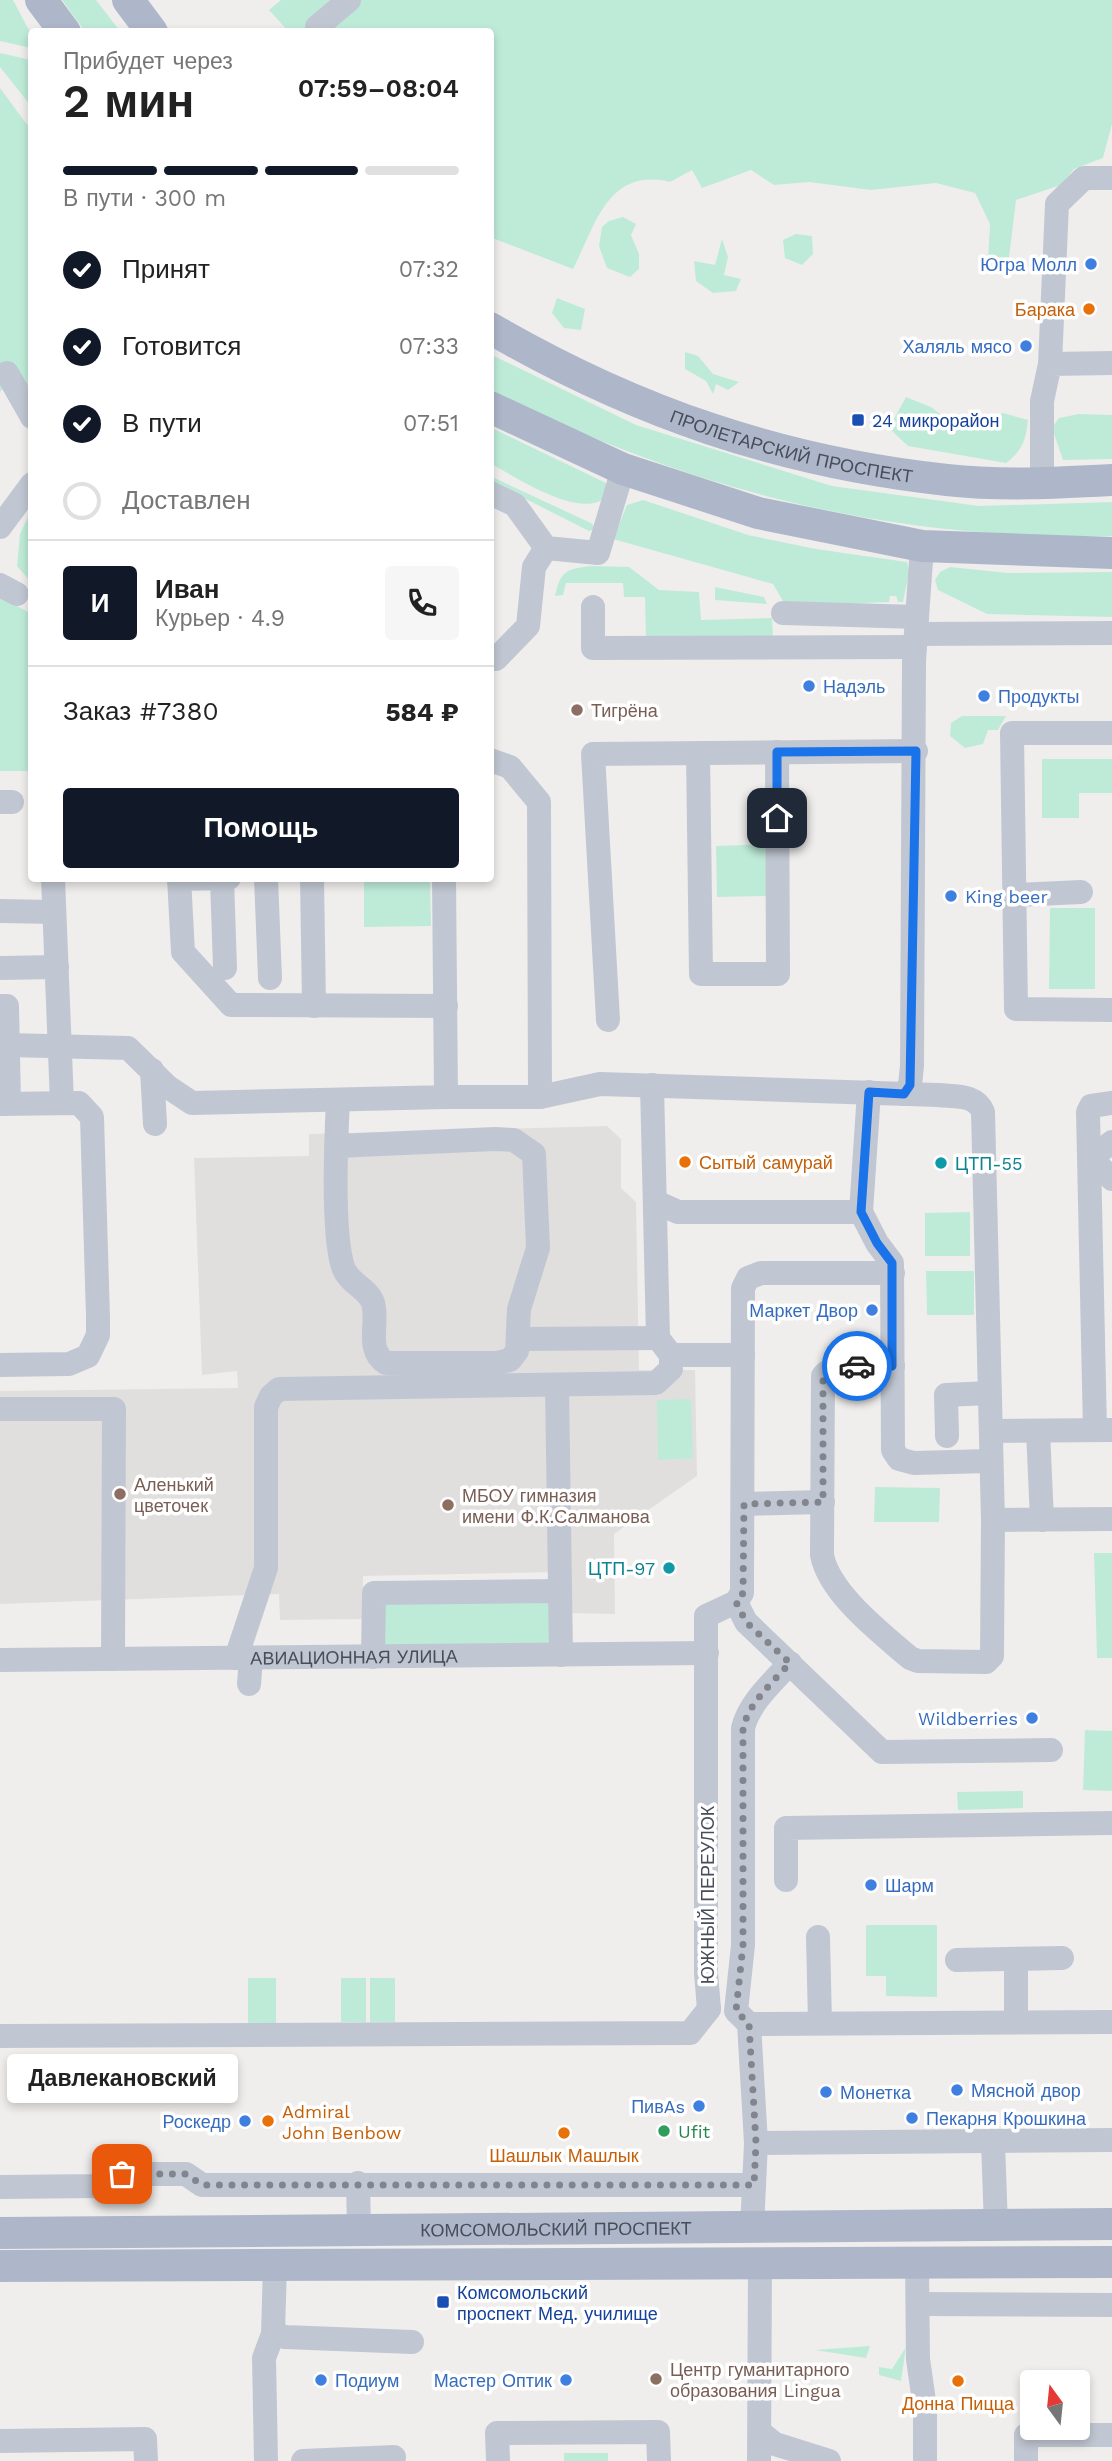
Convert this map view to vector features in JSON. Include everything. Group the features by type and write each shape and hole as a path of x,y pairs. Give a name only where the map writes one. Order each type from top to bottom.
{"main road":[{"path":"41,0 62,28"},
{"path":"128,0 149,28"},
{"name":"ПРОЛЕТАРСКИЙ ПРОСПЕКТ","path":"494,330 552,364 627,399 696,426 778,450 854,466 948,480 1042,483 1112,480"},
{"path":"494,409 623,469 758,513 922,546 1112,553"},
{"name":"КОМСОМОЛЬСКИЙ ПРОСПЕКТ","path":"10,2232 996,2227 1112,2224"},
{"path":"604,2264 605,2228"},
{"path":"10,2232 10,2266"},
{"name":"КОМСОМОЛЬСКИЙ ПРОСПЕКТ","path":"10,2266 1112,2262"}],"street":[{"path":"318,28 349,0"},
{"path":"1042,483 1042,401 1050,364 1057,204 1084,178 1112,178"},
{"path":"1050,364 1112,363"},
{"path":"7,373 28,410"},
{"path":"494,495 515,505 546,548 598,553 623,469"},
{"path":"0,527 28,489"},
{"path":"904,1094 910,1085 912,1066 916,633 922,546"},
{"path":"494,659 528,626 534,568 546,548"},
{"path":"593,607 593,648 916,633 1112,633"},
{"path":"783,614 916,633"},
{"path":"1112,733 1012,733 1016,1009 1112,1010"},
{"path":"608,1020 593,754 916,751"},
{"path":"698,752 701,974 778,974 777,752"},
{"path":"494,761 510,767 539,802 540,1097"},
{"path":"53,882 62,1103"},
{"path":"179,882 183,952 231,1005 446,1006"},
{"path":"222,882 225,968"},
{"path":"266,882 270,978"},
{"path":"312,882 314,1006"},
{"path":"444,882 446,1097"},
{"path":"1015,895 1081,891"},
{"path":"0,911 54,912"},
{"path":"0,968 57,967"},
{"path":"0,1006 7,1006 5,1104 79,1103 92,1116 98,1335 88,1356 69,1364 0,1365"},
{"path":"8,1045 33,1037 60,1047 128,1048 168,1087 192,1102 540,1097 600,1084 869,1092 973,1099 980,1104 983,1112 993,1520 990,1660 918,1661 895,1645 836,1588 825,1572 823,1376 829,1368 842,1366 892,1366"},
{"path":"152,1070 155,1124"},
{"path":"249,1684 244,1658 266,1568 266,1407 271,1396 279,1389 656,1383 671,1369 664,1346 652,1084"},
{"path":"869,1092 861,1212 877,1243 892,1263 893,1450 899,1460 914,1463 990,1461"},
{"path":"337,1146 495,1139 514,1140 534,1154 538,1248 519,1309 517,1351 510,1360 497,1363 386,1363 379,1358 374,1346 373,1303 368,1295 353,1284 344,1269 339,1248 337,1146 338,1100"},
{"path":"991,1431 1104,1430 1106,1356 1093,1266 1088,1112 1091,1106 1097,1103 1112,1103"},
{"path":"1091,1158 1112,1142"},
{"path":"1091,1158 1112,1179"},
{"path":"656,1202 678,1212 861,1212"},
{"path":"1093,1266 1112,1248"},
{"path":"1093,1266 1112,1284"},
{"path":"892,1273 761,1273 748,1278 743,1287 743,1593 736,1602 746,1622 882,1752 1051,1750"},
{"path":"519,1339 664,1346 743,1355"},
{"path":"557,1386 561,1656"},
{"path":"947,1436 946,1395 989,1394"},
{"path":"0,1409 114,1409 113,1659"},
{"path":"1038,1431 1042,1520"},
{"path":"744,1504 823,1502"},
{"path":"993,1520 1112,1519"},
{"path":"373,1657 374,1593 559,1591"},
{"name":"ЮЖНЫЙ ПЕРЕУЛОК","path":"736,1602 706,1616 706,1973 709,2009 743,2017 820,2023 1112,2022"},
{"name":"АВИАЦИОННАЯ УЛИЦА","path":"0,1660 706,1653"},
{"path":"752,2228 756,2143 743,2017 743,1728 746,1716 754,1704 790,1663"},
{"path":"786,1880 786,1828 1112,1823"},
{"path":"818,1937 820,2023"},
{"path":"957,1960 1062,1958"},
{"path":"1016,1959 1016,2022"},
{"path":"0,2036 690,2033 709,2009"},
{"path":"756,2143 1112,2140"},
{"path":"993,2142 996,2227"},
{"path":"0,2188 101,2186 122,2174 186,2174 202,2185 754,2185"},
{"path":"358,2183 359,2229"},
{"path":"917,2262 918,2359 925,2408 925,2461"},
{"path":"266,2461 264,2358 273,2334 275,2264"},
{"path":"760,2264 760,2461"},
{"path":"918,2304 1112,2305"},
{"path":"273,2334 298,2338 412,2342"},
{"path":"498,2461 497,2433 658,2432 659,2461"},
{"path":"760,2432 775,2444 829,2461"},
{"path":"1027,2461 1026,2435 1112,2435"},
{"path":"0,2441 145,2440 146,2461"},
{"path":"303,2461 394,2457"}],"shaded area":[{"path":"607,1126 621,1139 621,1188 636,1202 639,1370 695,1370 697,1476 614,1534 615,1614 567,1613 560,1572 363,1576 363,1619 280,1620 279,1594 0,1604 0,1391 238,1388 237,1371 202,1375 194,1158 309,1156 309,1134"}],"green space":[{"path":"0,0 13,0 28,28 28,47 0,41"},
{"path":"62,0 96,0 118,28 83,28"},
{"path":"281,0 1112,0 1112,124 1103,158 1074,169 1061,185 1016,200 1007,274 988,261 990,224 975,193 936,183 871,190 809,182 774,185 751,170 702,188 692,170 670,182 649,180 632,183 618,191 607,203 573,269 494,239 494,28 285,28 269,10"},
{"path":"0,53 28,59 28,102 0,67"},
{"path":"0,88 28,126 28,386 15,374 0,392"},
{"path":"623,217 636,224 631,235 639,254 639,269 630,277 607,268 599,246 602,227 609,221"},
{"path":"796,234 812,236 813,254 802,265 785,258 783,240"},
{"path":"722,239 728,257 724,275 741,279 736,291 713,293 696,281 694,261 715,265"},
{"path":"557,298 585,309 581,330 564,328 552,313"},
{"path":"685,352 698,356 713,374 739,382 728,390 716,384 713,394 706,381 685,369"},
{"path":"494,356 636,425 832,486 979,506 1112,502 1112,536 1030,535 950,529 870,518 791,502 714,481 563,425 494,391"},
{"path":"906,397 931,407 948,420 980,424 1003,413 1028,420 1024,439 1016,454 1006,463 908,446 889,428"},
{"path":"1079,414 1112,415 1112,459 1063,460 1052,428 1059,418"},
{"path":"494,429 606,483 605,498 594,503 564,500 531,486 494,465"},
{"path":"494,478 591,523 597,529 589,531 494,483"},
{"path":"643,500 748,535 816,549 907,562 909,572 903,602 898,602 896,596 890,596 889,602 786,606 773,584 613,539 627,505"},
{"path":"28,517 28,579 17,566 20,534"},
{"path":"592,566 629,567 659,590 699,592 701,620 772,618 773,637 646,641 645,597 624,597 623,583 566,583 563,595 555,596 566,572"},
{"path":"950,567 1008,573 1112,572 1112,617 987,614 938,590 935,580 940,572"},
{"path":"715,587 764,597 767,604 715,600"},
{"path":"0,597 28,612 28,771 0,771"},
{"path":"962,716 1006,716 998,730 988,730 983,744 965,748 950,736 951,723"},
{"path":"1042,759 1112,759 1112,793 1079,793 1079,818 1042,818"},
{"path":"769,844 770,896 717,897 716,846"},
{"path":"364,882 430,882 431,926 364,927"},
{"path":"1050,908 1095,908 1095,989 1049,989"},
{"path":"970,1212 970,1256 925,1256 925,1213"},
{"path":"926,1271 974,1271 974,1315 927,1315"},
{"path":"691,1399 693,1458 658,1460 657,1400"},
{"path":"875,1487 940,1488 939,1522 874,1522"},
{"path":"1094,1553 1112,1553 1112,1658 1097,1658"},
{"path":"559,1591 560,1645 373,1645 374,1593"},
{"path":"1085,1730 1112,1731 1112,1791 1083,1790"},
{"path":"1023,1791 1023,1808 958,1810 957,1792"},
{"path":"866,1925 937,1925 937,1997 886,1996 886,1976 866,1976"},
{"path":"248,1978 276,1978 276,2023 248,2023"},
{"path":"341,1978 366,1978 366,2022 341,2022"},
{"path":"370,1978 395,1978 395,2022 370,2022"},
{"path":"870,2346 866,2358 815,2350"},
{"path":"906,2347 901,2381 879,2375 879,2367 892,2369"},
{"path":"564,2453 608,2453 608,2461 564,2461"}],"way so far":[{"path":"122,2174 186,2174 202,2185 754,2185 756,2143 749,2024 736,2011 743,1945 743,1728 746,1716 754,1704 790,1663 746,1622 736,1602 743,1593 744,1504 823,1502 823,1376 829,1368 857,1366"}],"place":[{"name":"Югра Молл","path":"1091,264"},
{"name":"Барака","path":"1089,309"},
{"name":"Халяль мясо","path":"1026,346"},
{"name":"24 микрорайон","path":"858,420"},
{"name":"Надэль","path":"809,686"},
{"name":"Продукты","path":"984,696"},
{"name":"Тигрёна","path":"577,710"},
{"name":"King beer","path":"951,896"},
{"name":"Сытый самурай","path":"685,1162"},
{"name":"ЦТП-55","path":"941,1163"},
{"name":"Маркет Двор","path":"872,1310"},
{"name":"Аленький цветочек","path":"120,1494"},
{"name":"МБОУ гимназия имени Ф.К.Салманова","path":"448,1505"},
{"name":"ЦТП-97","path":"669,1568"},
{"name":"Wildberries","path":"1032,1718"},
{"name":"Шарм","path":"871,1885"},
{"name":"Мясной двор","path":"957,2090"},
{"name":"Монетка","path":"826,2092"},
{"name":"ПивAs","path":"699,2106"},
{"name":"Пекарня Крошкина","path":"912,2118"},
{"name":"Роскедр","path":"245,2121"},
{"name":"Admiral John Benbow","path":"268,2121"},
{"name":"Ufit","path":"664,2131"},
{"name":"Шашлык Машлык","path":"564,2133"},
{"name":"Давлекановский","path":"122,2174"},
{"name":"Комсомольский проспект Мед. училище","path":"443,2302"},
{"name":"Центр гуманитарного образования Lingua","path":"656,2379"},
{"name":"Подиум","path":"321,2380"},
{"name":"Мастер Оптик","path":"566,2380"},
{"name":"Донна Пицца","path":"958,2381"}],"route":[{"path":"777,818 777,752 916,751 910,1085 904,1094 869,1092 869,1130 861,1212 877,1243 892,1263 892,1366 857,1366"}]}
